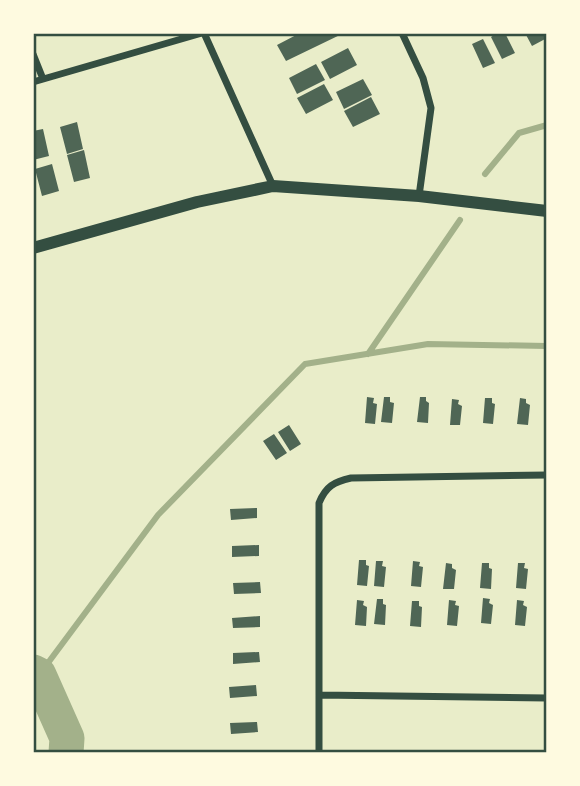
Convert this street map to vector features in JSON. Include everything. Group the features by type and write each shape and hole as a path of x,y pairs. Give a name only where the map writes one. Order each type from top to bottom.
{"street":[{"path":"33,82 203,33 272,186"},
{"path":"402,33 423,78 431,108 419,197"},
{"path":"33,54 43,79"},
{"path":"33,248 197,202 272,186 419,197 547,211"},
{"path":"319,753 319,503 324,490 336,481 351,478 547,475"},
{"path":"319,695 547,698"}],"building":[{"path":"300,33 344,33 286,61 277,45"},
{"path":"497,33 505,33 515,53 502,59 491,37"},
{"path":"525,33 544,33 547,38 532,46"},
{"path":"483,39 495,63 483,68 472,44"},
{"path":"348,48 357,65 330,79 321,62"},
{"path":"316,64 325,80 297,94 289,78"},
{"path":"363,79 372,95 344,109 336,92"},
{"path":"324,84 333,100 306,114 297,98"},
{"path":"371,97 380,114 353,127 344,111"},
{"path":"77,122 83,149 67,154 60,127"},
{"path":"43,129 49,156 33,160 33,131"},
{"path":"84,150 90,178 74,182 67,155"},
{"path":"52,164 59,191 42,196 35,169"},
{"path":"367,397 374,398 373,403 377,404 375,424 365,423"},
{"path":"384,397 390,397 390,402 394,403 392,423 381,422"},
{"path":"420,397 426,397 429,403 428,423 417,422"},
{"path":"485,398 492,398 492,403 495,404 493,424 483,423"},
{"path":"520,398 526,399 526,403 530,405 528,425 517,424"},
{"path":"452,399 459,400 458,404 462,406 460,425 450,425"},
{"path":"289,425 301,444 290,451 278,432"},
{"path":"274,434 287,453 276,460 263,441"},
{"path":"257,508 257,518 231,520 230,509"},
{"path":"259,545 259,556 232,557 232,546"},
{"path":"359,560 366,560 366,565 369,566 367,586 357,585"},
{"path":"376,561 383,561 382,566 386,567 384,587 374,586"},
{"path":"413,561 420,562 419,566 423,567 421,587 411,586"},
{"path":"446,563 452,564 452,568 456,570 454,589 443,589"},
{"path":"482,563 489,563 489,568 492,569 491,589 480,588"},
{"path":"518,563 525,563 524,568 528,569 526,589 516,588"},
{"path":"260,582 261,593 234,594 233,583"},
{"path":"483,598 490,599 489,603 493,605 491,624 481,623"},
{"path":"377,599 383,599 383,604 386,605 385,625 374,624"},
{"path":"357,600 364,601 363,605 367,607 366,626 355,625"},
{"path":"449,600 456,601 455,605 459,606 457,626 447,625"},
{"path":"517,600 524,601 523,605 527,607 525,626 515,625"},
{"path":"412,601 419,601 419,606 422,607 421,627 410,626"},
{"path":"260,616 260,627 233,628 232,618"},
{"path":"259,652 260,662 233,664 233,653"},
{"path":"256,685 257,696 230,698 229,687"},
{"path":"257,722 258,732 231,734 230,723"}],"waterway":[{"path":"485,174 519,133 547,125"},
{"path":"368,354 460,220"},
{"path":"39,675 158,515 305,364 428,344 547,346"},
{"path":"33,672 39,675 67,738 66,753"}]}
